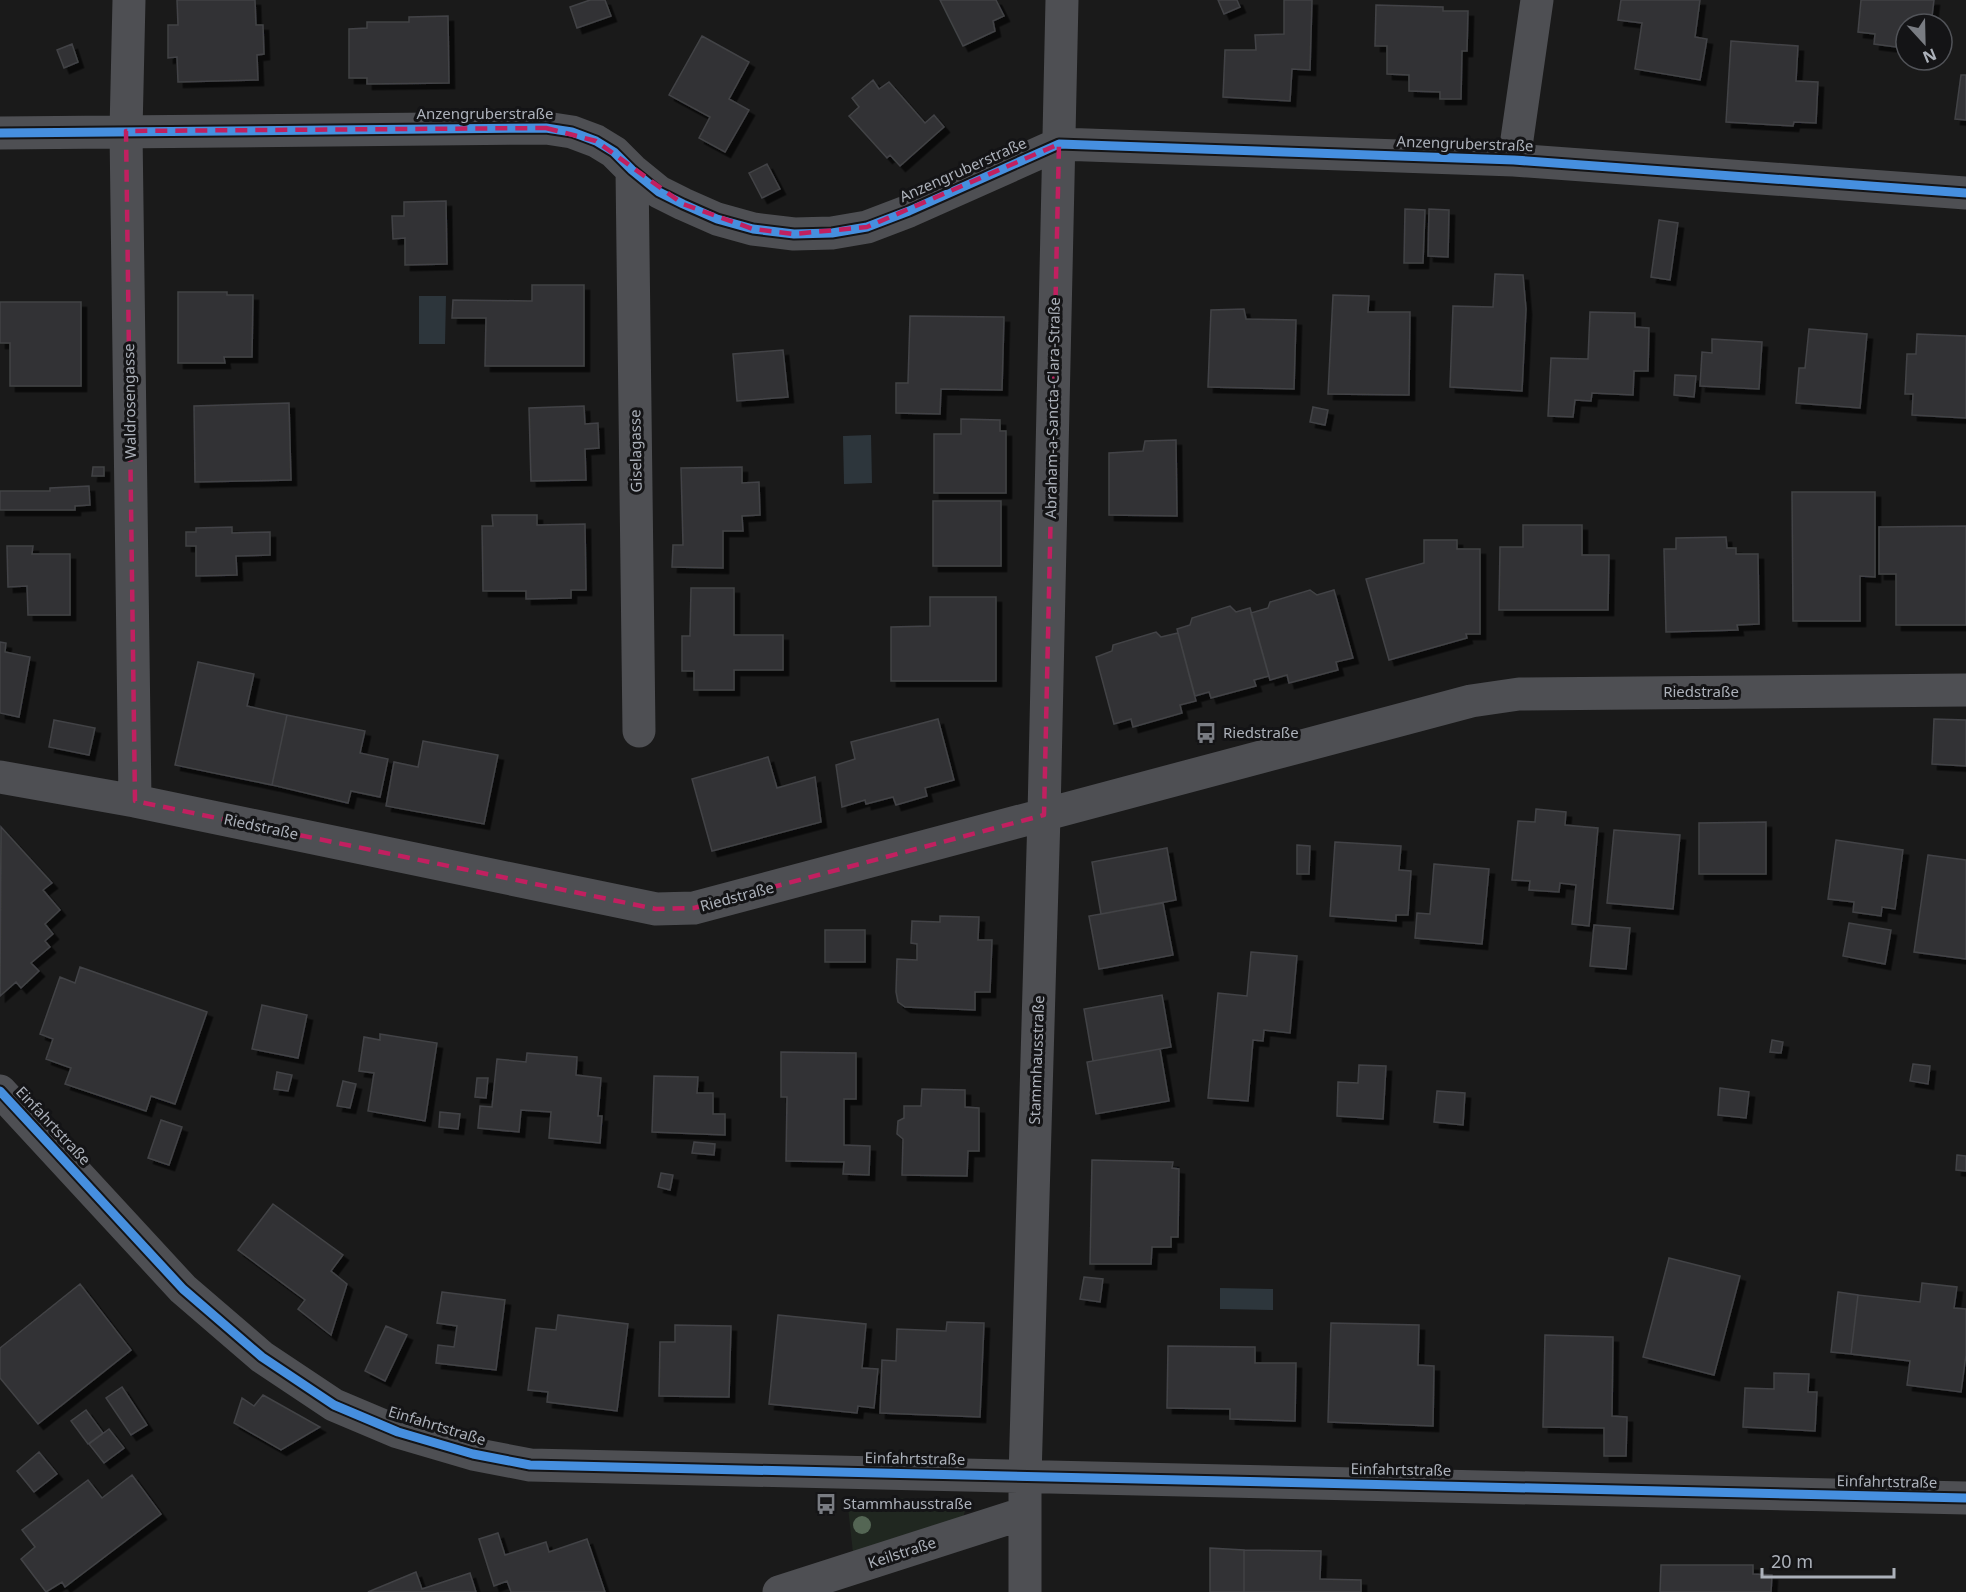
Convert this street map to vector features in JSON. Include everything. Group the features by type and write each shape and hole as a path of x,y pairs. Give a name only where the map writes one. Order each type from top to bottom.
{"street":[{"name":"Waldrosengasse","path":"129,0 126,131 135,801"},
{"name":"Abraham-a-Sancta-Clara-Straße","path":"1044,815 1062,0"},
{"path":"1514,160 1537,0"},
{"name":"Anzengruberstraße","path":"0,133 546,128 572,132 596,141 614,152 659,192 717,219 753,229 784,233 832,233 867,227 909,211 1059,144 1514,160 1966,193"},
{"name":"Giselagasse","path":"632,170 639,731"},
{"name":"Riedstraße","path":"0,777 135,801 656,909 693,908 1471,701 1519,694 1966,690"},
{"name":"Stammhausstraße","path":"1025,1592 1025,1477 1044,815"},
{"name":"Einfahrtstraße","path":"0,1091 183,1289 262,1358 334,1405 398,1432 473,1454 530,1465 1966,1498"},
{"name":"Keilstraße","path":"779,1592 1025,1513"}],"highlighted area":[{"path":"546,128 596,141 683,204 753,229 794,234 867,227 1059,144 1044,815 694,908 656,909 135,801 126,131"}],"shaded area":[{"path":"419,296 446,296 445,344 419,344"},
{"path":"871,435 872,483 844,484 843,436"},
{"path":"1220,1288 1273,1289 1273,1310 1220,1309"},
{"path":"847,1498 961,1499 966,1507 963,1518 853,1553"}],"building":[{"path":"177,0 255,0 256,25 263,25 264,54 257,55 258,80 178,82 177,57 168,58 168,25 178,25"},
{"path":"590,0 605,0 611,16 577,28 570,7"},
{"path":"940,0 996,0 1004,16 993,21 995,31 963,46"},
{"path":"1218,0 1237,0 1240,7 1224,14"},
{"path":"1284,0 1312,0 1310,70 1292,69 1290,101 1223,97 1225,50 1256,50 1255,35 1284,34"},
{"path":"1621,0 1700,0 1695,37 1707,39 1700,80 1635,69 1642,23 1618,20"},
{"path":"1861,0 1934,0 1932,12 1894,12 1894,47 1874,44 1875,34 1858,32"},
{"path":"1376,5 1443,7 1443,11 1468,11 1467,51 1462,51 1461,99 1440,99 1440,92 1409,91 1409,75 1387,74 1387,46 1375,46"},
{"path":"448,16 449,83 367,84 367,78 349,78 349,29 367,28 367,22 409,22 409,17"},
{"path":"702,36 749,62 729,99 749,110 725,152 699,138 710,117 669,95"},
{"path":"1731,41 1798,46 1796,81 1818,82 1816,123 1794,122 1793,126 1726,122"},
{"path":"72,44 78,62 64,68 57,50"},
{"path":"1961,75 1966,75 1966,120 1955,119"},
{"path":"873,80 879,89 889,82 925,123 934,115 944,127 900,166 890,155 887,158 849,116 859,107 852,98"},
{"path":"767,164 780,189 762,198 749,173"},
{"path":"446,201 447,264 405,265 405,238 393,239 392,216 404,216 404,202"},
{"path":"1405,209 1425,210 1423,263 1404,263"},
{"path":"1429,209 1449,210 1448,257 1428,256"},
{"path":"1659,220 1678,223 1670,280 1651,277"},
{"path":"1495,274 1523,275 1526,309 1522,391 1450,387 1453,306 1493,307"},
{"path":"532,285 584,285 584,366 485,366 486,318 452,318 453,300 532,301"},
{"path":"178,292 227,292 227,295 253,295 252,357 224,357 225,363 178,363"},
{"path":"1333,295 1369,296 1368,312 1410,312 1409,395 1328,394"},
{"path":"0,302 81,302 81,386 10,386 10,343 0,343"},
{"path":"1244,309 1246,319 1296,320 1294,389 1208,387 1211,310"},
{"path":"1590,312 1635,313 1635,327 1649,328 1648,371 1634,371 1633,395 1592,393 1591,401 1575,400 1573,417 1548,416 1551,358 1588,359"},
{"path":"910,316 1004,317 1002,390 941,389 940,414 896,413 896,383 908,383"},
{"path":"1809,329 1867,334 1860,408 1796,403 1799,368 1805,368"},
{"path":"1917,334 1966,336 1966,418 1912,415 1913,394 1905,394 1907,354 1916,354"},
{"path":"1712,339 1762,342 1759,389 1700,386 1702,352 1712,353"},
{"path":"783,350 788,397 737,401 733,354"},
{"path":"1675,375 1696,376 1694,397 1674,395"},
{"path":"289,403 291,480 195,482 194,406"},
{"path":"584,406 585,424 598,423 599,448 585,449 586,480 531,481 529,408"},
{"path":"1313,407 1328,410 1325,425 1310,422"},
{"path":"961,419 1000,420 1000,431 1006,431 1006,493 934,493 934,434 961,434"},
{"path":"1176,440 1177,516 1109,515 1109,453 1143,451 1145,441"},
{"path":"93,467 104,467 104,476 92,476"},
{"path":"742,467 742,483 759,482 760,515 742,516 743,531 723,531 723,568 672,567 673,545 683,545 681,468"},
{"path":"89,486 90,505 75,506 75,510 0,510 0,491 50,491 50,488"},
{"path":"1792,492 1875,492 1875,577 1860,576 1860,621 1793,621"},
{"path":"933,501 1001,501 1001,566 933,566"},
{"path":"492,515 537,515 537,525 585,524 586,590 571,590 571,598 526,599 526,591 483,591 482,526 493,526"},
{"path":"1523,525 1582,525 1582,555 1609,555 1608,610 1499,610 1500,547 1523,547"},
{"path":"1966,526 1966,625 1896,625 1896,574 1879,574 1879,527"},
{"path":"232,527 232,533 270,532 270,555 236,556 237,575 196,576 196,546 186,546 186,532 196,532 196,528"},
{"path":"1726,537 1727,548 1736,548 1736,554 1758,554 1759,624 1737,625 1738,630 1666,632 1664,549 1676,549 1676,538"},
{"path":"1424,540 1457,540 1457,549 1480,549 1480,634 1466,634 1467,638 1389,660 1366,579 1424,563"},
{"path":"7,546 33,546 32,554 70,554 70,615 28,615 27,586 8,587"},
{"path":"691,588 734,588 734,635 783,635 783,670 734,670 734,690 694,690 694,671 682,671 682,636 690,636"},
{"path":"1310,590 1317,595 1334,590 1353,658 1336,662 1338,670 1289,683 1287,675 1270,680 1251,613 1268,608 1270,602"},
{"path":"930,597 996,597 996,681 891,681 891,627 930,626"},
{"path":"1230,606 1236,612 1250,608 1269,676 1254,680 1256,686 1211,698 1209,692 1195,696 1177,629 1190,625 1192,618"},
{"path":"1156,632 1161,637 1178,633 1196,701 1180,705 1182,713 1133,727 1131,719 1114,724 1096,657 1112,651 1113,645"},
{"path":"0,642 6,643 5,652 30,657 19,717 0,713"},
{"path":"198,662 254,674 247,706 287,715 272,785 175,765"},
{"path":"287,715 365,731 360,753 388,759 380,797 351,791 348,803 272,785"},
{"path":"938,719 954,780 925,788 927,796 896,805 893,797 866,804 865,800 842,807 836,765 855,759 851,742"},
{"path":"1934,719 1966,720 1966,766 1932,764"},
{"path":"54,720 95,728 89,755 49,747"},
{"path":"423,741 498,755 484,824 386,806 394,762 418,767"},
{"path":"768,757 777,788 815,777 821,822 712,851 692,779"},
{"path":"1536,809 1566,812 1565,825 1598,828 1589,926 1572,924 1576,885 1560,883 1559,892 1529,890 1530,881 1512,880 1518,821 1535,822"},
{"path":"1766,822 1766,874 1699,874 1699,823"},
{"path":"1,827 52,883 43,890 60,910 45,924 53,934 45,941 50,947 31,963 39,971 21,988 16,982 0,996"},
{"path":"1614,830 1680,835 1673,909 1607,903"},
{"path":"1836,840 1903,850 1895,909 1882,907 1881,916 1853,912 1854,902 1828,899"},
{"path":"1335,842 1401,846 1399,870 1411,871 1408,915 1396,915 1396,921 1330,916"},
{"path":"1297,845 1310,846 1309,874 1297,874"},
{"path":"1167,848 1176,900 1101,914 1092,862"},
{"path":"1928,855 1966,860 1966,959 1914,952"},
{"path":"1434,864 1489,869 1482,944 1415,938 1417,913 1430,914"},
{"path":"1163,903 1173,955 1099,969 1089,916"},
{"path":"940,916 979,917 978,940 992,940 990,992 975,992 975,1010 905,1007 898,1002 897,959 917,960 917,944 911,943 912,921 940,922"},
{"path":"1849,923 1891,930 1885,964 1843,956"},
{"path":"1594,925 1630,928 1626,969 1590,966"},
{"path":"825,930 865,930 865,962 825,962"},
{"path":"1251,952 1297,956 1290,1033 1264,1030 1263,1041 1253,1040 1248,1101 1208,1098 1218,993 1247,996"},
{"path":"80,967 207,1012 175,1104 151,1096 146,1111 65,1084 71,1068 46,1059 53,1039 40,1034 60,977 75,983"},
{"path":"1162,995 1171,1047 1093,1061 1084,1009"},
{"path":"262,1005 307,1015 298,1058 252,1049"},
{"path":"380,1034 437,1043 425,1121 368,1111 374,1073 359,1071 364,1037 380,1040"},
{"path":"1772,1040 1783,1042 1781,1053 1770,1052"},
{"path":"1160,1049 1169,1101 1096,1114 1087,1062"},
{"path":"781,1052 856,1053 856,1099 844,1099 844,1145 870,1146 869,1175 843,1174 844,1162 786,1161 787,1097 781,1097"},
{"path":"527,1053 577,1057 576,1075 601,1078 598,1116 602,1116 600,1143 549,1138 551,1112 521,1110 519,1132 478,1128 480,1106 492,1107 497,1059 526,1062"},
{"path":"1913,1064 1930,1066 1928,1084 1910,1081"},
{"path":"1359,1065 1386,1066 1383,1119 1337,1116 1338,1082 1358,1083"},
{"path":"277,1072 292,1075 288,1091 274,1089"},
{"path":"654,1076 698,1077 697,1093 713,1093 713,1114 725,1114 725,1135 652,1132"},
{"path":"477,1078 488,1078 486,1098 475,1097"},
{"path":"343,1081 356,1084 350,1108 337,1106"},
{"path":"1720,1088 1749,1092 1746,1118 1718,1115"},
{"path":"922,1089 965,1090 965,1107 979,1108 979,1151 968,1151 967,1176 902,1175 903,1139 897,1134 898,1121 904,1118 904,1106 921,1106"},
{"path":"1437,1091 1465,1093 1463,1125 1434,1122"},
{"path":"440,1112 460,1114 458,1129 439,1127"},
{"path":"161,1120 182,1127 169,1165 148,1158"},
{"path":"694,1142 715,1144 714,1155 692,1153"},
{"path":"1957,1155 1966,1156 1966,1171 1956,1170"},
{"path":"1092,1160 1173,1162 1172,1168 1179,1169 1178,1237 1171,1237 1171,1247 1152,1247 1151,1264 1090,1264"},
{"path":"661,1173 673,1175 670,1190 658,1187"},
{"path":"273,1204 343,1255 331,1271 347,1284 331,1335 298,1309 305,1300 238,1250"},
{"path":"1669,1258 1740,1276 1714,1375 1643,1357"},
{"path":"1084,1277 1103,1279 1100,1302 1080,1299"},
{"path":"1922,1283 1957,1287 1954,1308 1966,1309 1966,1355 1961,1392 1907,1385 1910,1361 1851,1354 1858,1295 1920,1302"},
{"path":"80,1284 131,1350 38,1424 0,1378 0,1348"},
{"path":"442,1292 505,1300 496,1370 436,1363 438,1345 454,1347 457,1326 437,1323"},
{"path":"1838,1292 1858,1295 1851,1354 1831,1352"},
{"path":"558,1315 628,1324 617,1411 547,1402 548,1392 528,1390 536,1328 556,1330"},
{"path":"778,1315 866,1324 862,1368 878,1369 874,1408 858,1406 857,1413 769,1404"},
{"path":"947,1322 984,1323 980,1417 880,1413 882,1360 896,1361 897,1329 946,1331"},
{"path":"1331,1323 1419,1325 1418,1365 1434,1366 1433,1426 1328,1422"},
{"path":"675,1325 731,1326 729,1397 659,1396 660,1342 675,1342"},
{"path":"386,1326 407,1335 385,1381 365,1371"},
{"path":"1545,1335 1613,1337 1612,1416 1627,1417 1626,1456 1604,1456 1604,1428 1543,1427"},
{"path":"1168,1346 1255,1347 1255,1363 1296,1363 1295,1421 1230,1419 1230,1409 1167,1408"},
{"path":"1774,1373 1809,1374 1808,1392 1817,1392 1815,1431 1743,1427 1745,1388 1774,1389"},
{"path":"122,1387 147,1425 131,1435 106,1398"},
{"path":"263,1395 320,1427 281,1450 234,1423 242,1398 254,1406"},
{"path":"86,1410 103,1433 88,1444 71,1421"},
{"path":"109,1429 124,1448 104,1463 89,1444"},
{"path":"39,1452 57,1474 34,1492 17,1471"},
{"path":"132,1475 161,1514 65,1587 62,1582 46,1592 21,1559 35,1547 22,1530 88,1480 102,1498"},
{"path":"498,1533 505,1555 546,1542 549,1552 587,1539 605,1592 511,1592 507,1581 494,1586 479,1539"},
{"path":"1210,1548 1244,1550 1244,1592 1210,1592"},
{"path":"1244,1550 1321,1551 1320,1579 1361,1580 1361,1592 1244,1592"},
{"path":"1661,1565 1753,1565 1753,1574 1772,1575 1771,1592 1660,1592"},
{"path":"416,1572 422,1589 470,1573 476,1592 368,1592"}],"cycle path":[{"path":"0,133 546,128 572,132 596,141 614,152 659,192 717,219 753,229 794,234 832,233 867,227 909,211 1059,144 1514,160 1966,193"},
{"path":"0,1091 183,1289 262,1357 334,1405 398,1432 473,1454 530,1465 1966,1498"}],"place":[{"name":"Riedstraße","path":"1206,733"},
{"name":"Stammhausstraße","path":"826,1504"}]}
